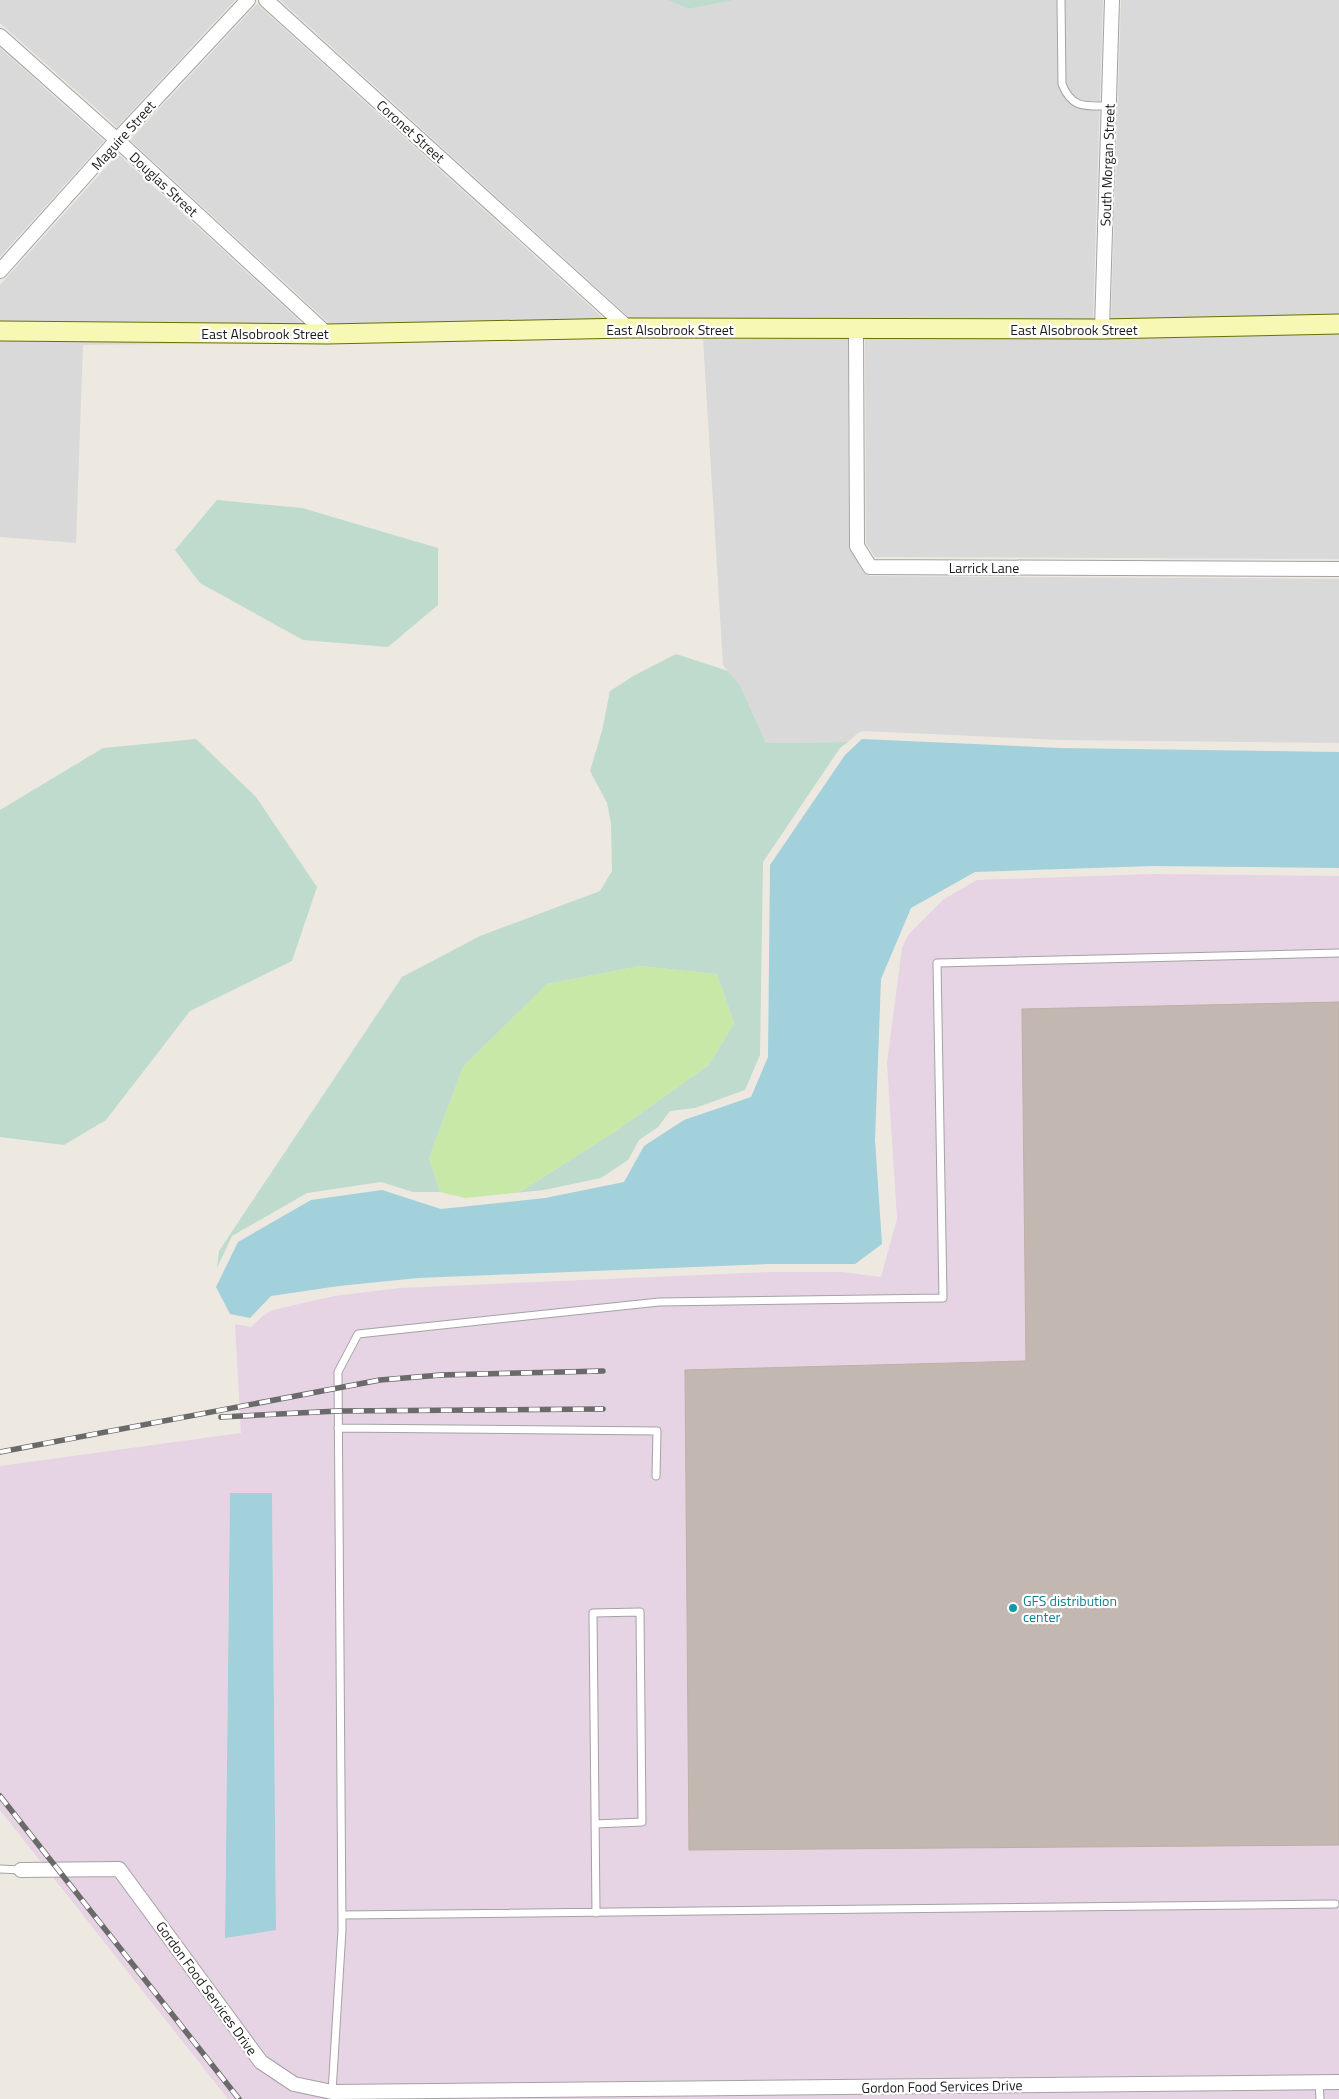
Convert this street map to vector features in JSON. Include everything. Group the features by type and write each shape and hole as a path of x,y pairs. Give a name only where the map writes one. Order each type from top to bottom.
{"street":[{"name":"Maguire Street","path":"0,271 117,140 248,0"},
{"name":"Coronet Street","path":"266,0 628,328"},
{"name":"South Morgan Street","path":"1102,329 1112,0"},
{"name":"Douglas Street","path":"0,36 117,140 327,334"},
{"name":"East Alsobrook Street","path":"0,331 327,334 628,328 856,330 1102,329 1339,324"},
{"name":"Larrick Lane","path":"856,330 857,546 870,567 1339,569"},
{"name":"Gordon Food Services Drive","path":"21,1870 119,1869 261,2062 294,2084 332,2092 1339,2082"}],"lane":[{"path":"1061,0 1062,84 1067,97 1081,106 1109,106"},
{"path":"332,2092 342,1915 338,1372 358,1334 659,1302 943,1298 937,963 1339,953"},
{"path":"338,1428 657,1431 656,1476"},
{"path":"595,1824 642,1822 640,1612 593,1612 595,1824 596,1913"},
{"path":"0,1869 21,1870"},
{"path":"342,1915 1335,1904"},
{"path":"1319,2082 1320,2099"}],"shaded area":[{"path":"0,0 235,0 117,127 0,23"},
{"path":"280,0 668,0 688,9 735,0 1103,0 1093,319 631,319"},
{"path":"1121,0 1339,0 1339,314 1111,319"},
{"path":"257,4 604,319 330,324 130,140"},
{"path":"0,48 104,141 0,257"},
{"path":"118,154 303,324 0,322 0,285"},
{"path":"1339,334 1339,559 875,557 866,543 865,339 1110,339"},
{"path":"703,339 848,339 849,546 863,572 870,576 1339,579 1339,743 1061,740 863,731 848,742 766,743 740,685 723,665"},
{"path":"0,341 251,343 83,345 76,543 0,537"},
{"path":"1153,874 1339,876 1339,2099 228,2099 0,1810 0,1466 241,1433 235,1324 251,1327 264,1315 273,1310 334,1296 400,1288 769,1272 842,1272 881,1277 897,1219 887,1063 902,948 908,935 944,899 977,880","holes":["230,1493 272,1493 276,1929 225,1938"]}],"green space":[{"path":"668,0 735,0 688,9"},
{"path":"217,500 302,508 438,548 438,605 388,647 303,640 200,583 175,550"},
{"path":"676,654 728,671 740,685 766,743 848,742 840,748 763,862 760,1055 745,1090 695,1108 670,1111 658,1127 639,1140 628,1160 601,1178 544,1190 514,1193 523,1190 616,1131 709,1065 734,1023 717,974 640,966 547,984 463,1067 429,1158 440,1192 413,1192 381,1182 307,1193 232,1236 217,1268 219,1251 402,977 480,936 600,891 612,871 611,823 607,803 590,771 602,731 610,691 635,675"},
{"path":"196,739 256,797 317,887 292,961 190,1011 106,1120 64,1145 0,1137 0,810 103,748"},
{"path":"640,966 717,974 734,1023 709,1065 616,1131 523,1190 514,1193 465,1198 440,1192 429,1158 463,1067 547,984"}],"water":[{"path":"862,739 1060,748 1339,752 1339,868 1153,866 975,872 911,908 881,979 875,1140 882,1244 855,1264 769,1264 418,1278 339,1286 271,1296 250,1318 230,1314 216,1287 238,1242 311,1200 382,1190 441,1209 545,1198 624,1182 644,1146 684,1120 751,1097 768,1057 770,865 845,755"},
{"path":"230,1493 272,1493 276,1930 225,1938"}],"building":[{"name":"GFS distribution center","path":"1339,1002 1339,1845 689,1850 685,1370 1026,1361 1022,1009"}],"railway":[{"path":"0,1452 380,1380 441,1375 603,1371"},
{"path":"221,1417 338,1411 603,1409"},
{"path":"0,1796 239,2099"}],"place":[{"name":"GFS distribution center","path":"1013,1608"}]}
